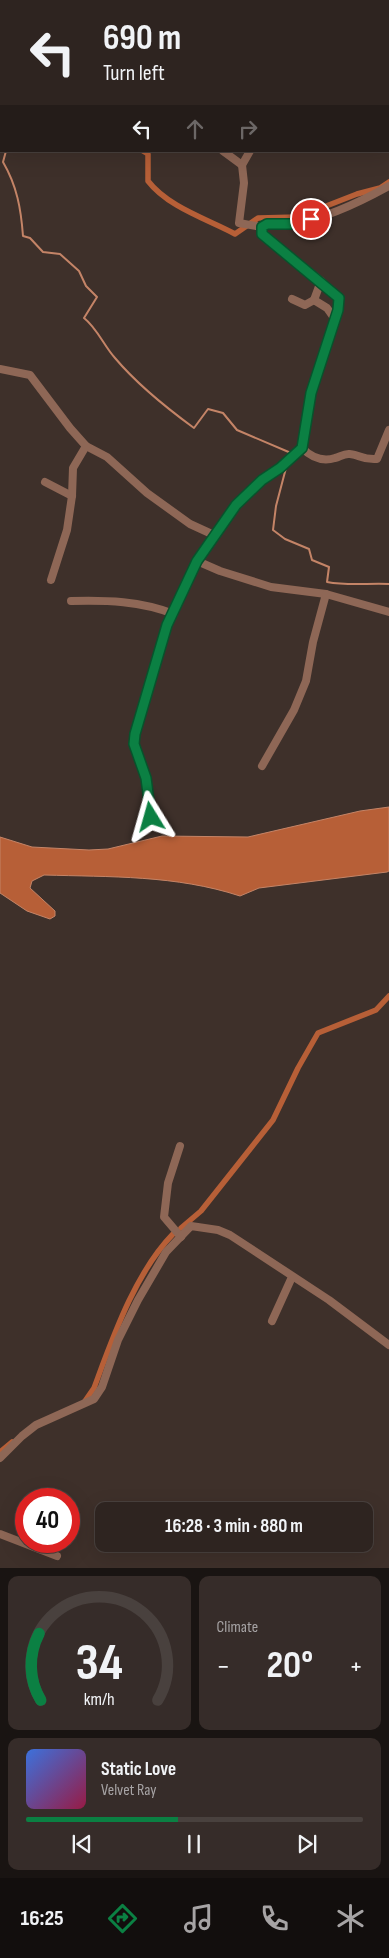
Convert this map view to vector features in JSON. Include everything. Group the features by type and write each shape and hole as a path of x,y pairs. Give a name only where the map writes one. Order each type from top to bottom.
{"street":[{"path":"224,152 242,165"},
{"path":"249,152 242,165 244,183 240,223 262,227 267,224 296,224 326,214 389,186"},
{"path":"151,817 146,778 134,744 135,734 167,625 174,614 197,561 236,505 262,480 280,468 302,448 311,393 339,298 262,234 262,227"},
{"path":"292,299 305,305 314,300 320,281"},
{"path":"314,300 326,308 334,318"},
{"path":"0,370 30,375 86,446 107,457 147,493 190,524 214,534"},
{"path":"302,448 312,457 333,459 346,454 353,454 364,460 377,458 389,430"},
{"path":"51,580 67,530 72,496 73,468 86,446"},
{"path":"45,482 72,496"},
{"path":"197,561 220,571 271,587 326,594 389,612"},
{"path":"262,766 294,710 306,681 313,642 326,594"},
{"path":"71,601 117,600 152,605 174,614"},
{"path":"180,1146 168,1183 164,1217 181,1237"},
{"path":"0,1458 36,1425 94,1399 102,1387 118,1340 138,1300 166,1252 191,1226 218,1230 230,1235 329,1300 389,1345"},
{"path":"272,1321 292,1277"},
{"path":"0,1534 57,1556"}],"shaded area":[{"path":"389,807 389,871 387,872 259,888 240,896 192,884 143,878 44,875 32,881 30,888 55,911 55,916 50,919 27,911 0,893 0,837 32,847 108,849 162,836 248,837 360,811"}],"waterway":[{"path":"6,152 3,162 18,198 23,236 30,238 43,252 60,254 79,271 86,286 97,297 84,318 123,367 153,395 194,428 208,409 223,413 237,430 291,453"},
{"path":"145,152 148,154 148,181 156,190 188,212 235,234 258,218 298,217 357,194 380,188 389,182"},
{"path":"286,468 276,506 273,530 285,539 309,549 312,560 329,567 327,582 389,584"},
{"path":"181,1228 201,1211 273,1120 298,1068 318,1033 376,1010 389,996"},
{"path":"85,1401 94,1388 117,1327 136,1286 159,1250 173,1234"},
{"path":"0,1452 12,1442"}],"route":[{"path":"151,817 146,778 134,744 138,717 167,625 174,614 178,601 187,586 197,561 214,534 236,505 262,480 280,468 302,448 305,440 311,393 338,310 339,298 332,289 262,234 262,227 267,224 296,224 311,219"}]}
